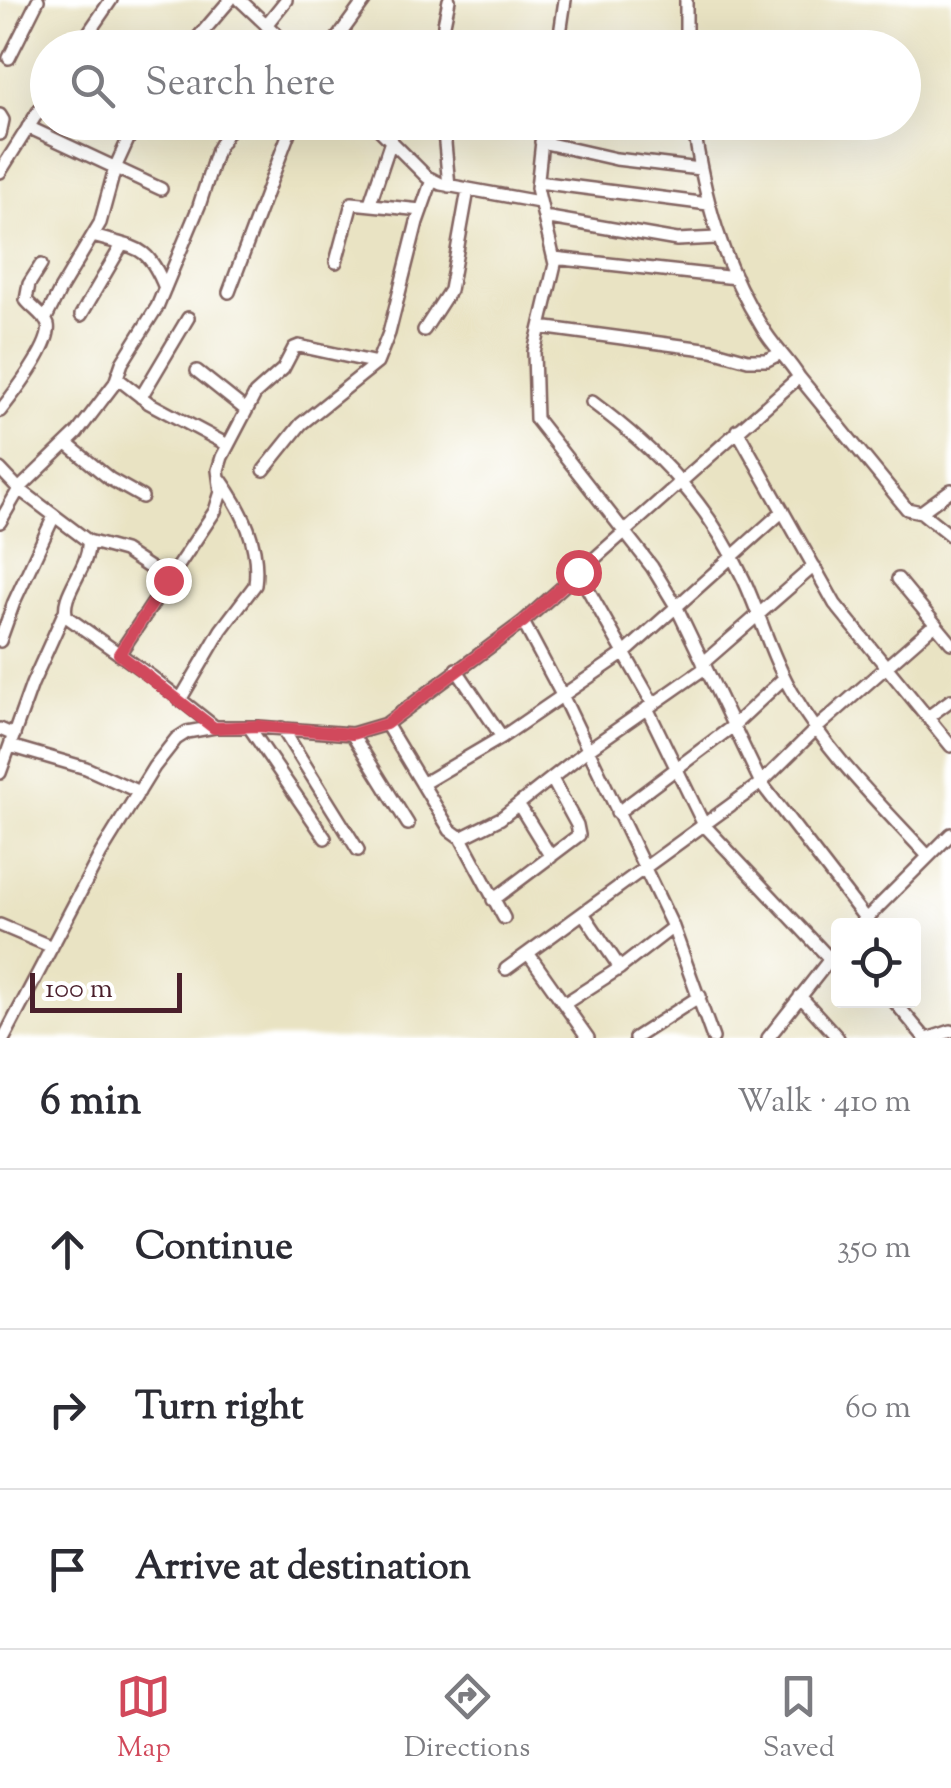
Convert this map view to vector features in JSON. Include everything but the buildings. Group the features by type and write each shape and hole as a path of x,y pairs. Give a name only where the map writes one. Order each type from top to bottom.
{"street":[{"path":"9,58 38,0"},
{"path":"90,30 111,0"},
{"path":"204,30 230,0"},
{"path":"240,0 272,30"},
{"path":"266,24 286,0"},
{"path":"343,30 365,0"},
{"path":"444,30 448,0"},
{"path":"563,30 566,0"},
{"path":"686,0 686,30"},
{"path":"0,115 0,134"},
{"path":"1,170 30,125"},
{"path":"54,140 161,188"},
{"path":"0,412 45,340 46,320 104,212 115,168 128,140"},
{"path":"0,522 19,488 66,444 117,378 122,363 157,307 223,140"},
{"path":"229,292 286,140"},
{"path":"445,140 449,186"},
{"path":"696,140 716,238 763,329 908,509 921,512 951,536"},
{"path":"370,203 391,141 432,180 539,202"},
{"path":"700,168 616,159 541,142 539,202 554,258 532,367 536,419 624,529 677,608 761,783 859,918"},
{"path":"264,470 302,424 377,363 396,311 432,180"},
{"path":"538,182 708,204"},
{"path":"424,330 450,290 468,190"},
{"path":"336,262 349,209 356,202 421,210"},
{"path":"544,217 677,240 716,238"},
{"path":"93,236 150,257 165,288"},
{"path":"81,315 122,245"},
{"path":"554,258 736,278"},
{"path":"41,265 29,284 26,300 46,320"},
{"path":"140,397 188,318"},
{"path":"540,327 712,350 748,360 766,360 781,353"},
{"path":"119,654 215,510 221,492 219,464 255,394 283,369 296,346 377,363"},
{"path":"197,371 246,410"},
{"path":"4,1038 101,853 176,739 187,732 214,728 352,734 386,724 523,622 798,377"},
{"path":"117,378 140,397 228,445"},
{"path":"592,402 634,433 681,478 731,555 784,678 816,730 850,775 928,856"},
{"path":"737,430 834,604 951,746"},
{"path":"66,444 142,497"},
{"path":"0,468 19,488 88,541 124,551 168,580"},
{"path":"180,700 220,630 255,585 251,538 242,513 219,476"},
{"path":"921,512 951,490"},
{"path":"422,784 502,737 626,652 783,511"},
{"path":"0,641 54,516"},
{"path":"0,772 87,558 88,541"},
{"path":"461,838 502,818 586,750 704,665 814,566"},
{"path":"578,572 626,652 704,825 831,951"},
{"path":"898,579 951,643"},
{"path":"64,613 214,728"},
{"path":"523,622 673,928 713,1038"},
{"path":"506,969 761,783 935,624"},
{"path":"456,670 502,737"},
{"path":"617,812 733,726 784,678"},
{"path":"928,717 951,700"},
{"path":"386,724 450,830 461,838 504,918"},
{"path":"249,727 324,838"},
{"path":"282,728 358,850"},
{"path":"0,729 12,741 138,792"},
{"path":"352,734 408,824"},
{"path":"493,900 576,839 580,831 552,780"},
{"path":"518,804 551,857"},
{"path":"866,918 951,834"},
{"path":"583,913 620,968"},
{"path":"0,926 52,947"},
{"path":"564,1004 673,928"},
{"path":"528,953 588,1038"},
{"path":"768,1038 831,958"},
{"path":"636,1038 700,996"},
{"path":"800,996 838,1038"},
{"path":"901,1008 927,1038 950,1034"}],"route":[{"path":"168,580 119,654 214,728 258,726 352,734 386,724 523,622 578,572"}]}
